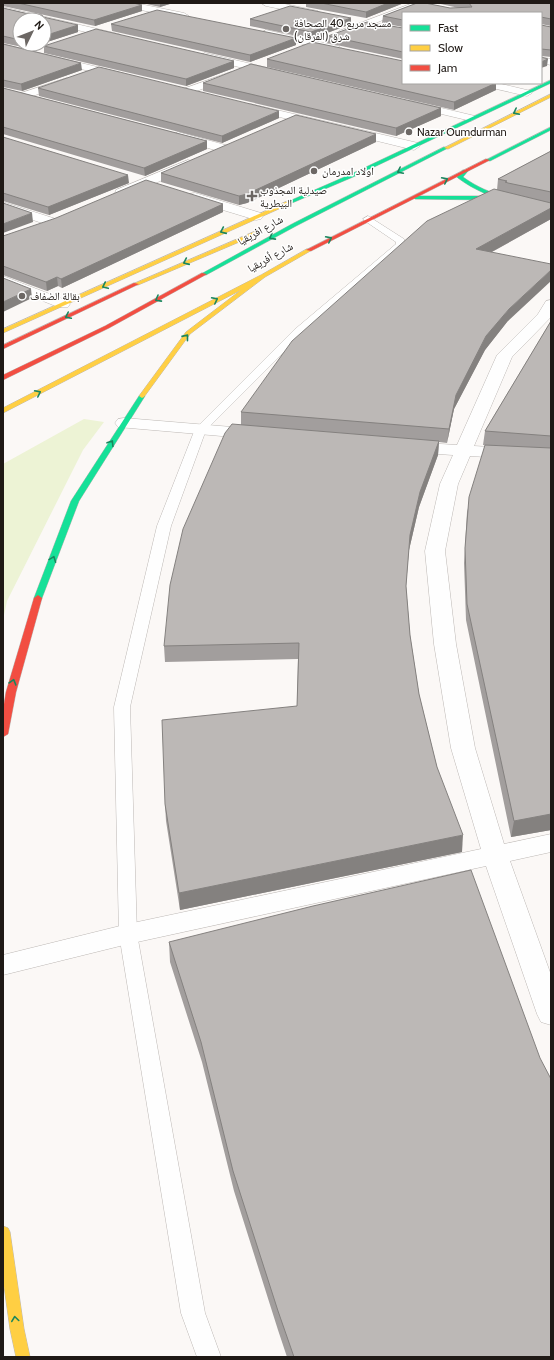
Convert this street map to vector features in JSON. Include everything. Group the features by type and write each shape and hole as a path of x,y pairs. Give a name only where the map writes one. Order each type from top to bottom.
{"main road":[{"path":"3,331 414,146 470,118 551,81"},
{"name":"شارع افريقيا","path":"3,378 107,327 327,208 551,95"},
{"name":"شارع أفريقيا","path":"3,411 263,276 316,246 551,128"},
{"path":"465,171 460,176 465,183 506,199 551,210"},
{"path":"410,198 462,196 506,199"},
{"path":"3,347 108,296 242,237 327,208"},
{"path":"3,734 11,692 39,595 75,501 124,423 188,333 263,276"},
{"path":"4,1241 17,1328 23,1357"},
{"path":"3,1300 10,1283"}],"street":[{"path":"122,3 191,18"},
{"path":"266,3 324,15"},
{"path":"293,51 368,24 418,3 434,7"},
{"path":"139,18 179,5"},
{"path":"3,10 133,40"},
{"path":"346,19 389,28"},
{"path":"75,38 117,25"},
{"path":"252,30 351,52"},
{"path":"3,48 136,79"},
{"path":"192,53 289,75"},
{"path":"187,91 272,59"},
{"path":"3,103 99,70"},
{"path":"487,84 527,93"},
{"path":"172,88 203,95"},
{"path":"3,91 46,102"},
{"path":"402,102 470,118"},
{"path":"242,104 414,146"},
{"path":"275,127 296,117"},
{"path":"166,133 225,149"},
{"path":"109,197 239,142"},
{"path":"131,178 160,187"},
{"path":"183,194 256,216"},
{"path":"3,206 50,222"},
{"path":"30,230 65,216"},
{"path":"3,280 63,304"},
{"path":"551,304 544,316 505,355 449,484 435,551 445,644 463,748 495,855 551,1014"},
{"path":"124,423 273,435"},
{"path":"391,445 551,456"},
{"path":"3,965 128,934 551,843"}],"lane":[{"path":"209,1357 193,1313 128,934 122,707 164,526 201,429 298,332 401,245 401,241 368,220"}],"green space":[{"path":"84,419 104,422 83,450 7,601 3,620 3,464"}],"building":[{"path":"18,3 133,3 142,5 94,20"},
{"path":"321,3 388,3 366,12"},
{"path":"417,3 450,8 472,7 469,3 551,3 551,19 542,17 542,12 402,12 402,20 383,16"},
{"path":"290,6 351,18 311,32 250,19"},
{"path":"3,8 20,12 12,12 12,38 3,36"},
{"path":"157,10 296,38 250,55 111,24"},
{"path":"52,19 78,25 52,33"},
{"path":"367,22 402,28 402,52 328,36"},
{"path":"542,25 551,27 551,50 542,49"},
{"path":"96,29 234,61 186,79 52,48 52,43"},
{"path":"312,42 402,61 402,84 494,84 454,102 267,59"},
{"path":"3,44 12,46 12,52 36,52 81,63 21,84 3,80"},
{"path":"542,57 548,59 542,62"},
{"path":"251,64 441,108 396,128 203,83"},
{"path":"99,67 279,111 222,136 38,88"},
{"path":"3,88 207,141 144,168 3,127"},
{"path":"296,115 376,134 247,194 239,196 161,173"},
{"path":"3,137 128,175 48,207 3,193"},
{"path":"551,151 551,192 508,183 505,182 507,181 498,179"},
{"path":"146,180 223,204 61,279 57,277 46,282 3,266 3,236 56,218"},
{"path":"494,189 551,203 551,208 476,249 551,264 551,270 509,309 486,336 456,395 449,429 241,412 292,341 427,221"},
{"path":"3,203 32,213 3,224"},
{"path":"3,278 31,289 3,302"},
{"path":"551,321 551,436 485,431"},
{"path":"232,424 439,441 420,492 410,535 406,586 410,635 419,694 437,767 463,835 179,893 165,804 162,720 297,706 299,643 164,646 170,585 183,529 225,433"},
{"path":"485,445 551,448 551,814 514,821 467,604 465,548 469,497"},
{"path":"471,870 540,1058 551,1079 551,1357 294,1357 233,1171 201,1042 169,942 313,906"}],"traffic: fast":[{"path":"290,202 351,176 551,81"},
{"path":"488,160 551,128"},
{"path":"204,274 294,225 446,148"},
{"path":"465,171 460,177 491,195 551,210"},
{"path":"417,198 487,198"},
{"path":"38,598 75,501 142,396"}],"traffic: slow":[{"path":"446,148 551,95"},
{"path":"3,331 290,202"},
{"path":"136,284 256,233"},
{"path":"3,411 263,276 309,250"},
{"path":"142,396 188,333 263,276"},
{"path":"3,1232 17,1329 23,1357"}],"traffic: jam":[{"path":"309,250 488,160"},
{"path":"3,378 107,327 204,274"},
{"path":"3,347 136,284"},
{"path":"3,734 11,692 38,598"}],"place":[{"name":"مسجد مربع 40 الصحافة شرق (الفرقان)","path":"286,29"},
{"name":"Nazar Oumdurman","path":"409,132"},
{"name":"اولاد امدرمان","path":"314,171"},
{"name":"صيدلية المجذوب البيطرية","path":"252,196"},
{"name":"بقالة الضفاف","path":"22,296"}]}
